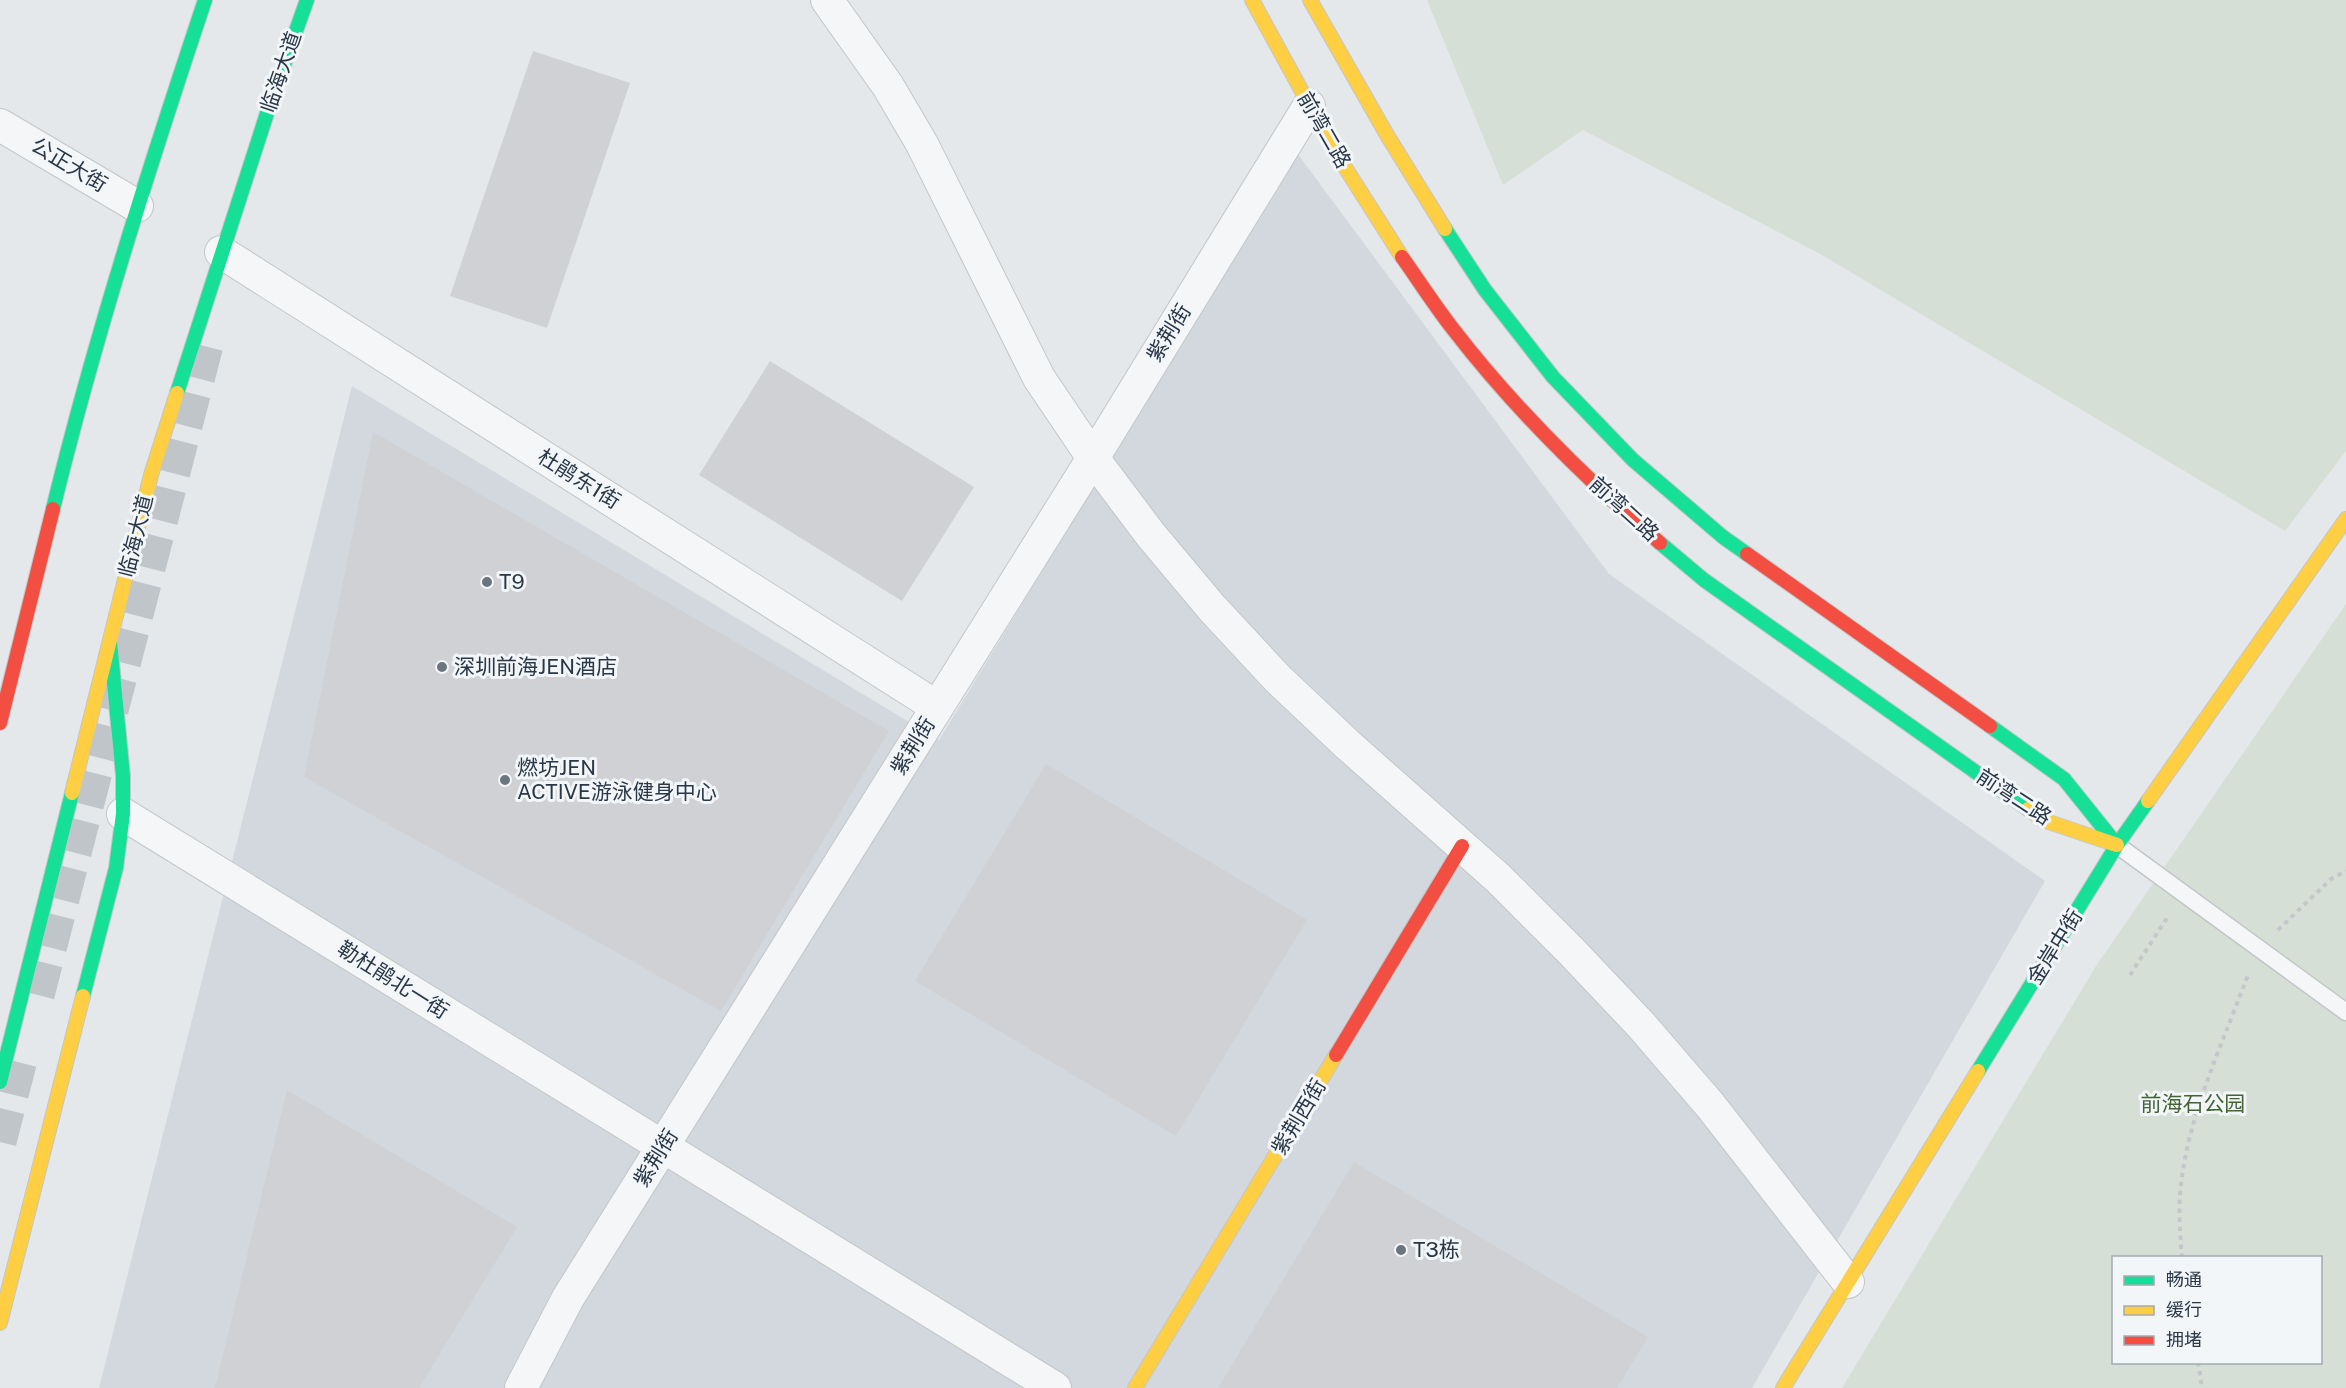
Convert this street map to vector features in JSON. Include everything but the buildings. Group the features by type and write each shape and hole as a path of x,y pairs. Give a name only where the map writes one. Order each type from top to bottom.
{"street":[{"path":"0,723 69,443 137,206 205,0"},
{"name":"临海大道","path":"0,1082 151,475 221,252 307,0"},
{"path":"827,0 888,86 922,144 1039,378 1093,458 1150,534 1212,608 1278,679 1348,745 1462,846 1563,942 1642,1026 1710,1105 1848,1282"},
{"name":"前湾二路","path":"1252,0 1334,150 1393,244 1453,328 1518,406 1608,498 1704,580 2043,820 2117,846"},
{"name":"前湾二路","path":"1310,0 1387,135 1485,290 1561,385 1633,460 1723,537 2064,779 2117,846"},
{"name":"紫荆街","path":"521,1388 568,1298 1093,458 1309,106"},
{"name":"公正大街","path":"0,125 137,206"},
{"name":"杜鹃东1街","path":"221,252 937,707"},
{"name":"金岸中街","path":"1783,1388 2117,846 2346,519"},
{"path":"0,1323 110,896 119,850 123,814 123,776 110,642"},
{"name":"勒杜鹃北一街","path":"123,814 1055,1388"},
{"name":"紫荆西街","path":"1135,1388 1462,846"}],"lane":[{"path":"2117,846 2346,1012"}],"path":[{"path":"2182,1256 2181,1186 2186,1149 2251,965 2259,950 2331,879 2346,871"},
{"path":"2130,975 2183,894"},
{"path":"2198,1364 2202,1388"}],"shaded area":[{"path":"1297,153 1609,574 2045,881 1752,1388 99,1388 352,386 939,740"}],"green space":[{"path":"1427,0 2346,0 2346,451 2285,531 1822,255 1583,130 1503,185"},
{"name":"前海石公园","path":"2346,604 2346,1388 1842,1388 2096,966"}],"tunnel":[{"path":"38,995 207,345"},
{"path":"0,1142 24,1048"}],"traffic: fast":[{"path":"53,509 124,253 205,0"},
{"path":"177,393 270,104 307,0"},
{"path":"1445,229 1485,290 1553,377 1633,460 1723,537 1747,554"},
{"path":"1660,543 1704,580 2028,809"},
{"path":"83,996 116,868 123,814 123,776 110,642"},
{"path":"1990,726 2064,779 2117,845"},
{"path":"0,1082 72,793"},
{"path":"1978,1071 2117,845 2148,801"}],"traffic: slow":[{"path":"1252,0 1334,150 1402,257"},
{"path":"1310,0 1387,135 1445,229"},
{"path":"72,793 151,475 177,393"},
{"path":"2148,801 2346,519"},
{"path":"2028,809 2043,820 2117,845"},
{"path":"0,1323 83,996"},
{"path":"1135,1388 1336,1055"},
{"path":"1783,1388 1978,1071"}],"traffic: jam":[{"path":"1402,257 1446,320 1525,414 1604,493 1660,543"},
{"path":"0,723 53,509"},
{"path":"1747,554 1990,726"},
{"path":"1336,1055 1462,846"}],"place":[{"name":"T9","path":"487,582"},
{"name":"深圳前海JEN酒店","path":"442,667"},
{"name":"燃坊JEN ACTIVE游泳健身中心","path":"505,780"},
{"name":"T3栋","path":"1401,1250"}]}
